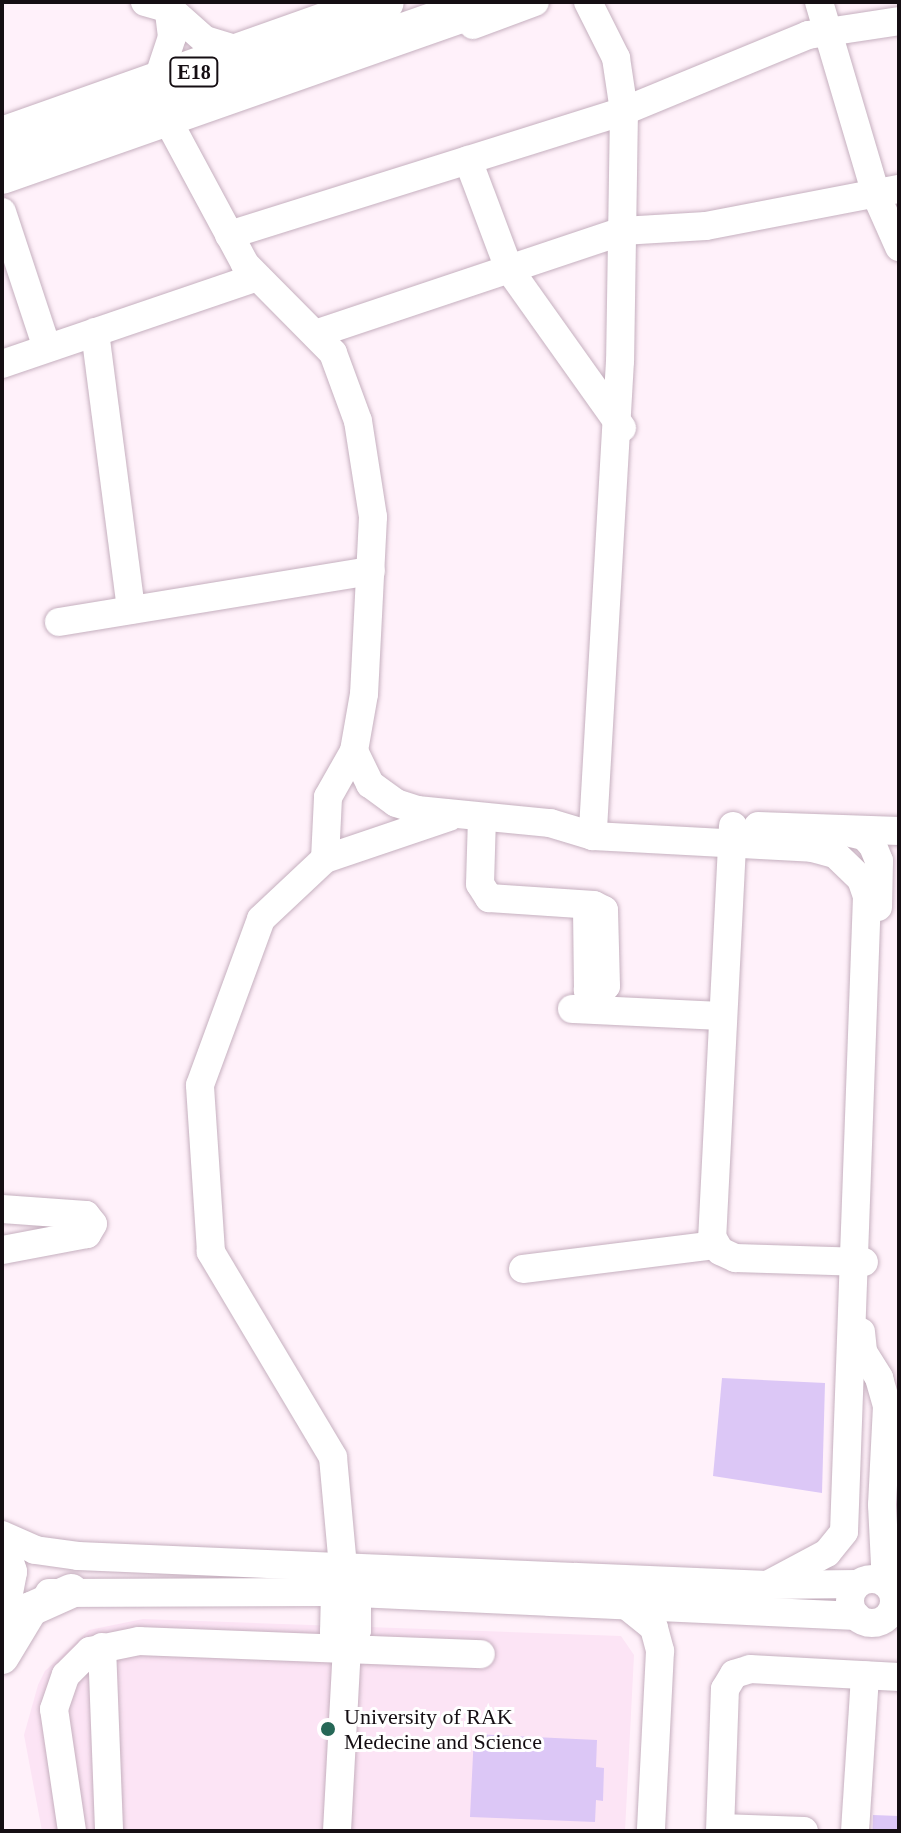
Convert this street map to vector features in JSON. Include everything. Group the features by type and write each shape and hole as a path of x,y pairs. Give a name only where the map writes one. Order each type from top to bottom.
{"highway":[{"name":"E18","path":"2,174 161,101 245,52 384,2"},
{"name":"E18","path":"2,137 161,101 215,100 492,2"}],"main road":[{"path":"2,1547 10,1572 2,1615"},
{"path":"2,1657 6,1643 31,1609 71,1591"}],"street":[{"path":"215,100 242,104 270,99 535,2"},
{"path":"588,2 616,58 632,109"},
{"path":"600,828 624,430 632,230 632,54 613,2"},
{"path":"819,2 887,192 899,247"},
{"path":"161,4 205,40 245,52"},
{"path":"161,4 170,50 161,101 229,235 257,277 284,307 318,333 333,353 358,421 373,517 364,694 354,751 328,797 325,859"},
{"path":"229,235 632,109 808,35 899,21"},
{"path":"468,160 509,269 624,430"},
{"path":"318,333 632,230 706,226 887,192"},
{"path":"2,212 47,348"},
{"path":"2,364 257,277"},
{"path":"95,332 131,610"},
{"path":"59,622 371,571"},
{"path":"354,751 370,784 396,803 470,816 600,828 732,834 833,829 899,831"},
{"path":"337,1831 346,1648 334,1632 345,1584 333,1457 211,1252 200,1085 261,919 325,859 470,816"},
{"path":"470,816 480,884 489,898 587,905"},
{"path":"833,829 864,836 879,861 859,1261"},
{"path":"715,1245 711,1229 732,834"},
{"path":"2,1535 35,1550 345,1584 626,1605 856,1616 870,1623 892,1619 887,1406 861,1334 859,1261 867,896 853,868 835,854 732,834"},
{"path":"879,861 899,839"},
{"path":"572,1009 723,1016"},
{"path":"15,1210 86,1215 93,1224 87,1234 14,1248 15,1210"},
{"path":"523,1269 715,1245 735,1258 859,1261"},
{"path":"767,1585 827,1553 844,1532 874,1371"},
{"path":"2,1615 27,1597 71,1591 345,1584 857,1584 866,1579 891,1587"},
{"path":"856,1616 850,1604 857,1584"},
{"path":"626,1605 654,1628 660,1651 651,1831"},
{"path":"663,1831 673,1641 685,1621 704,1609"},
{"path":"72,1831 54,1709 76,1661 102,1647 139,1641 481,1654"},
{"path":"102,1647 109,1831"},
{"path":"804,1831 720,1829 725,1689 734,1674 750,1669 899,1677"},
{"path":"855,1831 865,1675"},
{"path":"54,1709 102,1703"}],"shaded area":[{"name":"University of RAK Medecine and Science","path":"143,1619 621,1636 634,1655 625,1831 42,1831 24,1735 38,1685 45,1671 89,1630"}],"building":[{"path":"722,1378 825,1383 822,1493 713,1476"},
{"path":"474,1734 597,1740 596,1767 604,1768 603,1801 596,1800 595,1822 470,1817"},
{"path":"873,1815 899,1816 898,1831 872,1831"}],"place":[{"name":"University of RAK Medecine and Science","path":"328,1729"}]}
